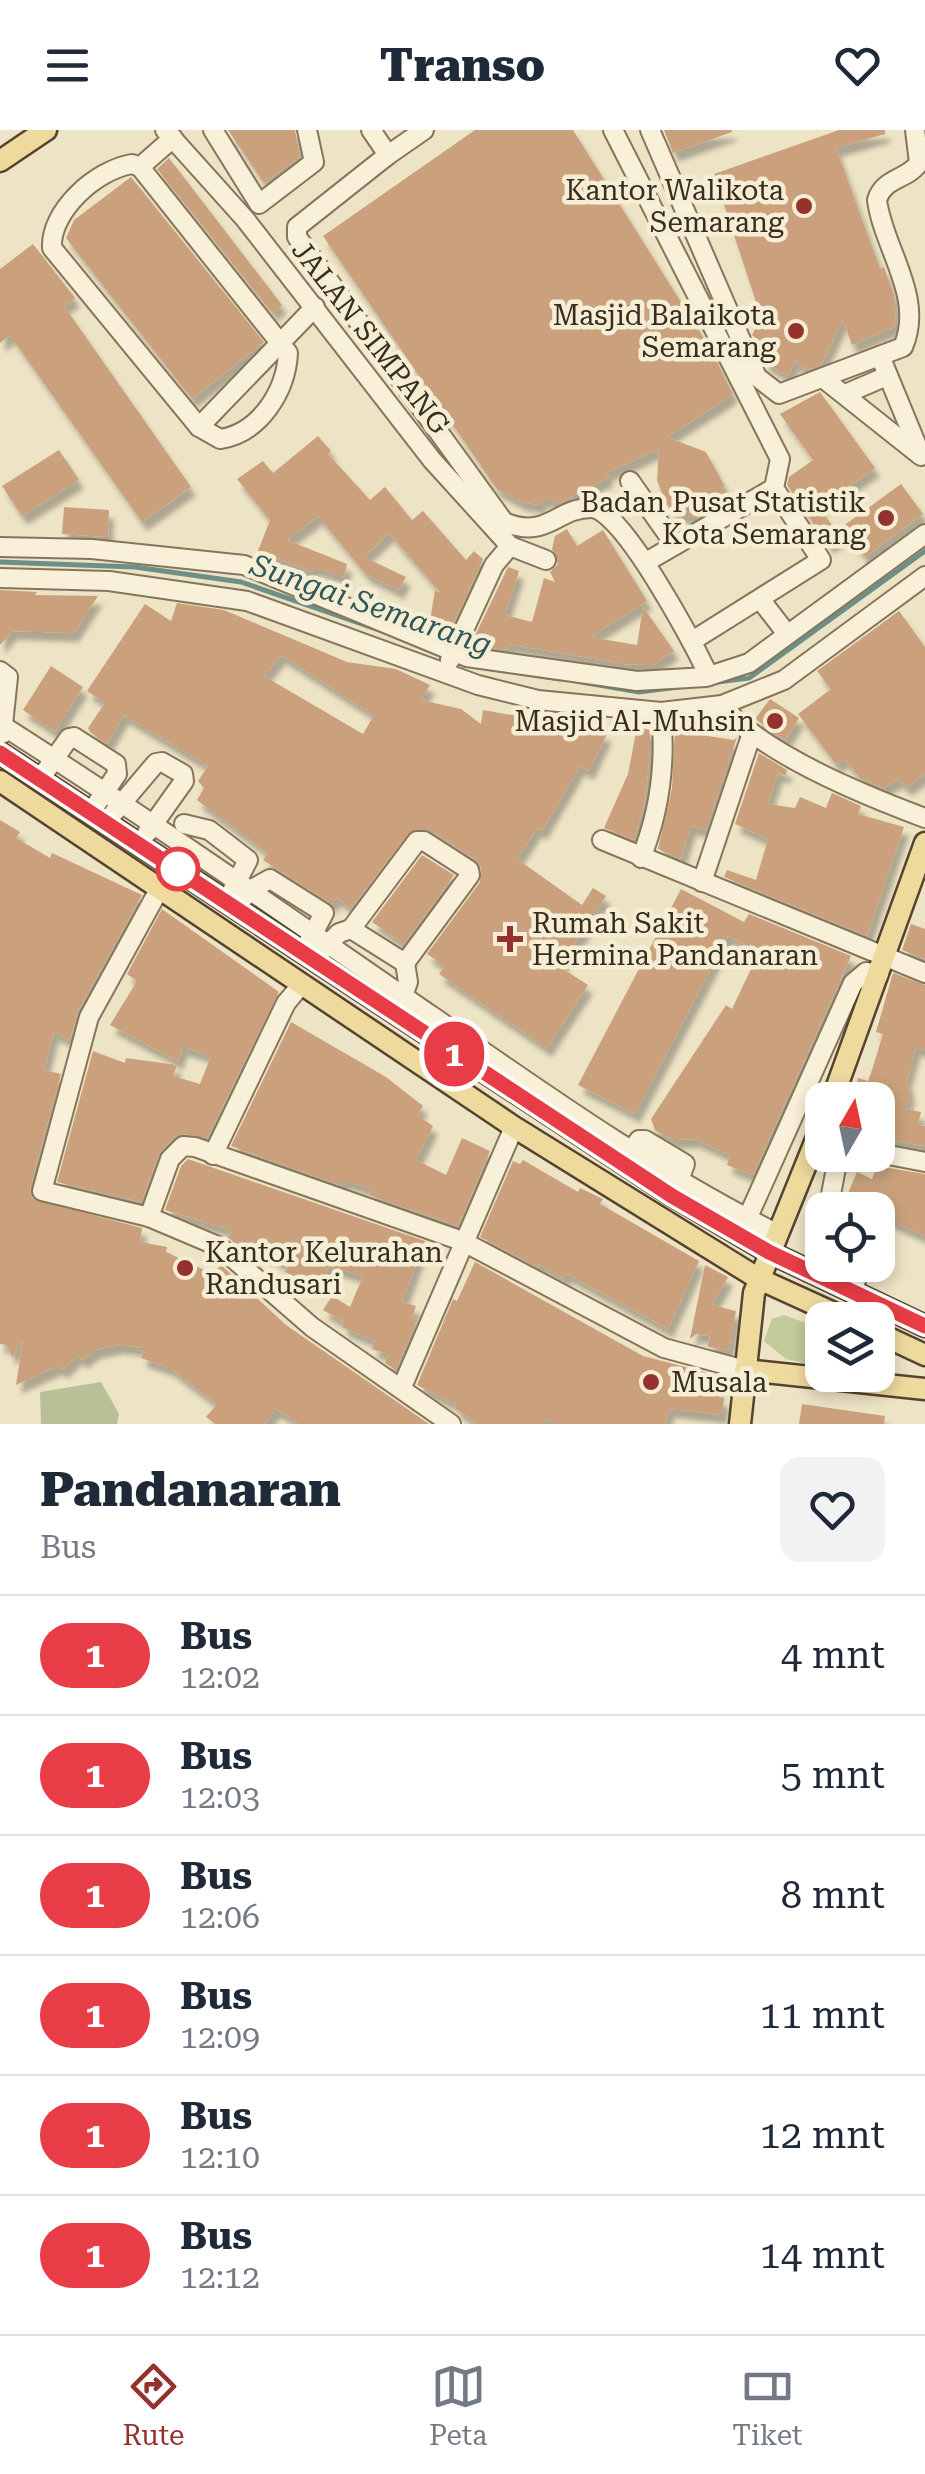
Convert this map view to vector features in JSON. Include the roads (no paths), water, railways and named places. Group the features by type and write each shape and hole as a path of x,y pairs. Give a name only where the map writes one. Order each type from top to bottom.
{"main road":[{"path":"0,162 46,130"},
{"path":"0,753 231,904 314,948 676,1188 852,1291 925,1326"},
{"path":"0,781 514,1127 759,1279 809,1302"},
{"path":"839,1082 925,845"},
{"path":"740,1424 759,1279 805,1170"},
{"path":"895,1341 925,1354"},
{"path":"745,1370 925,1389"}],"street":[{"path":"212,130 259,204 314,162 307,130"},
{"path":"372,130 388,155"},
{"path":"266,246 295,232 424,130"},
{"path":"613,130 780,459 774,488 821,560 692,641"},
{"path":"650,130 757,377 779,394 902,346 910,331 900,266 877,200 885,184 913,172 920,163 916,130"},
{"path":"140,166 288,353 287,375 255,424 237,436 220,439 199,427 52,248 51,231 71,202 123,166 140,166 169,134"},
{"name":"JALAN SIMPANG","path":"169,134 266,246 402,422 510,546 546,560"},
{"path":"295,232 504,522 536,530 594,507 646,562 708,676"},
{"path":"199,427 315,307"},
{"path":"880,356 923,460"},
{"path":"824,378 923,460"},
{"path":"844,394 891,384"},
{"path":"861,408 891,384"},
{"path":"402,422 410,394"},
{"path":"630,481 675,545"},
{"path":"646,562 774,488"},
{"path":"0,578 109,581 248,601 449,664 637,681 708,676 749,663 925,534"},
{"path":"449,664 494,565 510,546"},
{"path":"0,547 92,549 244,565 449,664 538,700 661,712 722,705 784,680 874,606 925,576"},
{"path":"858,581 874,606"},
{"path":"760,599 786,634"},
{"path":"0,671 8,678 10,687 2,730 154,824 244,886 314,948 351,930 417,841 424,841 469,870 470,875 405,964 408,982 400,1006"},
{"path":"722,705 752,733 836,784 925,818"},
{"path":"641,858 665,755 661,712"},
{"path":"702,882 752,733"},
{"path":"40,779 74,736 116,764 113,798"},
{"path":"99,817 113,798 156,763 183,774 184,781 139,844"},
{"path":"184,824 210,830 248,860 244,886 231,904"},
{"path":"602,840 882,966 925,973"},
{"path":"160,886 89,1017 42,1191 149,1217 220,1247 312,1327 452,1424"},
{"path":"351,930 405,964"},
{"path":"743,1227 853,983 882,966"},
{"path":"213,1155 286,1003 302,984"},
{"path":"429,1026 450,1015 486,1040 480,1060"},
{"path":"795,1117 801,1136 805,1137"},
{"path":"402,1387 462,1240 514,1127"},
{"path":"626,1156 639,1140 645,1140 684,1164 676,1188"},
{"path":"149,1217 176,1151 183,1146 196,1147 462,1240 664,1348 745,1370"},
{"path":"895,1156 925,1162"},
{"path":"852,1291 855,1282"}],"waterway":[{"name":"Sungai Semarang","path":"576,681 639,692 749,678 925,551"},
{"name":"Sungai Semarang","path":"0,562 135,567 241,582 382,631"},
{"name":"Sungai Semarang","path":"472,666 560,679"}],"place":[{"name":"Kantor Walikota Semarang","path":"804,206"},
{"name":"Masjid Balaikota Semarang","path":"796,331"},
{"name":"Badan Pusat Statistik Kota Semarang","path":"886,518"},
{"name":"Masjid Al-Muhsin","path":"775,721"},
{"name":"Rumah Sakit Hermina Pandanaran","path":"510,939"},
{"name":"Kantor Kelurahan Randusari","path":"185,1268"},
{"name":"Musala","path":"651,1382"}]}
